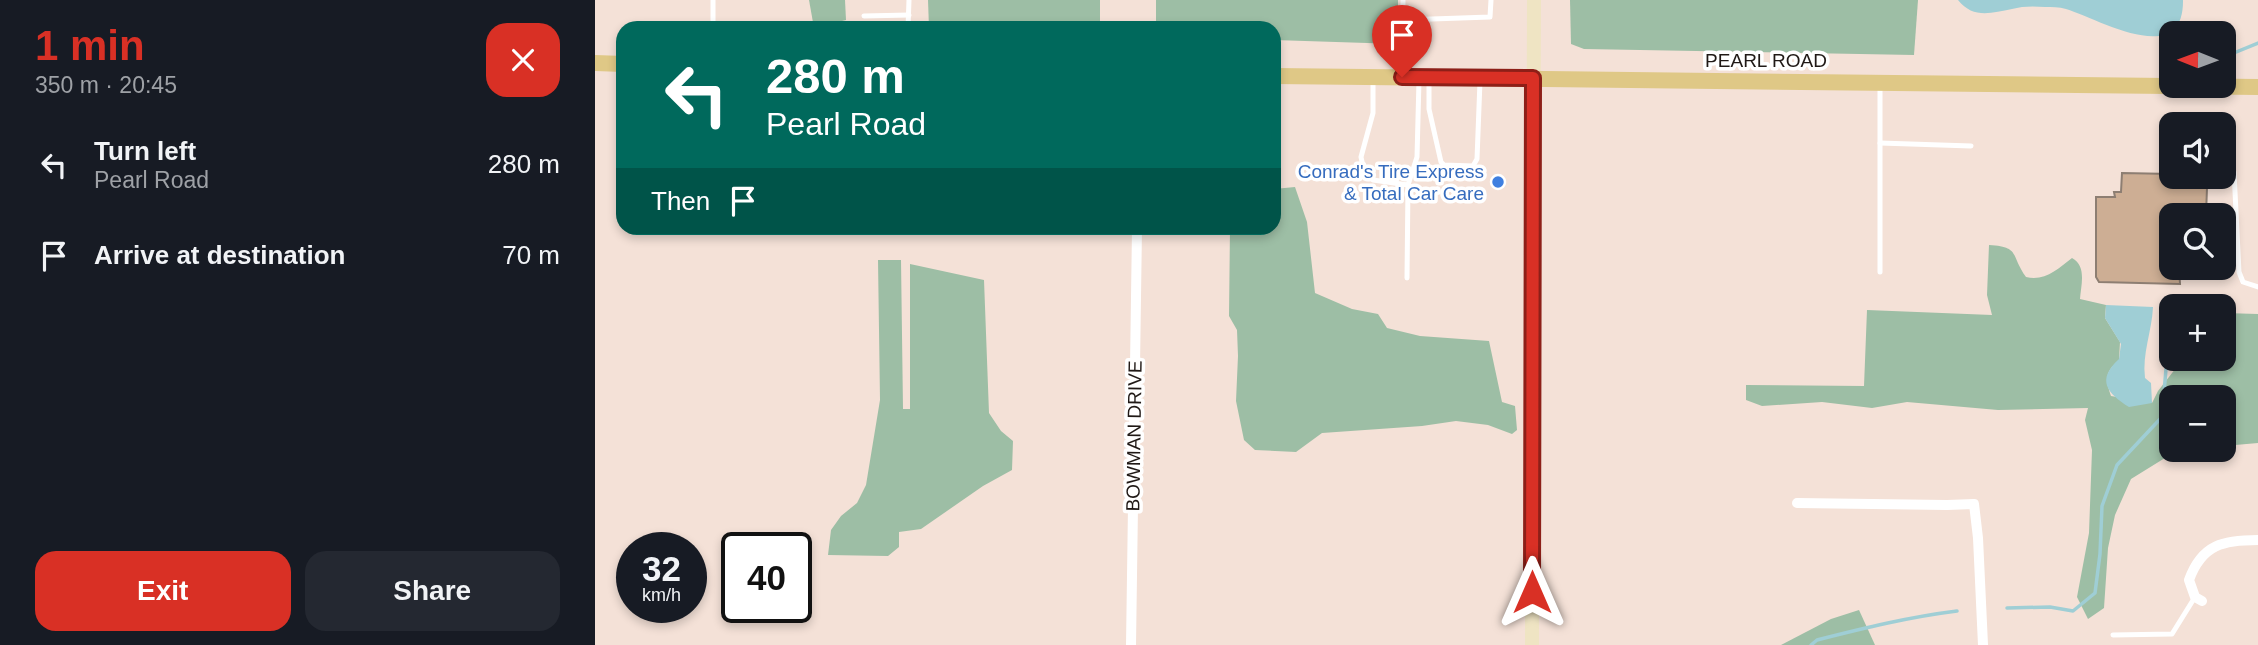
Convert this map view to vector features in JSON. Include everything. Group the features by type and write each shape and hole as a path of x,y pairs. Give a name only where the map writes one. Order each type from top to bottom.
{"main road":[{"path":"595,63 616,64"},
{"name":"PEARL ROAD","path":"1281,76 2258,87"}],"street":[{"path":"1532,2 1532,645"},
{"name":"BOWMAN DRIVE","path":"1131,645 1137,235"},
{"path":"1797,503 1974,503 1983,645"},
{"path":"2199,599 2189,580 2199,559 2207,551 2233,540 2258,540"}],"lane":[{"path":"713,0 713,21"},
{"path":"909,0 909,21"},
{"path":"1402,77 1403,0"},
{"path":"1403,20 1490,17 1491,0"},
{"path":"864,16 909,15"},
{"path":"1373,77 1373,113 1361,157 1364,171 1373,180 1408,185"},
{"path":"1407,278 1408,185 1417,156 1424,77"},
{"path":"1424,77 1441,162 1444,165 1473,166 1477,159 1480,78"},
{"path":"1880,81 1880,272"},
{"path":"1880,143 1971,146"},
{"path":"2235,189 2239,272 2243,282 2258,287"},
{"path":"2112,635 2172,634 2199,599"}],"green space":[{"path":"809,0 845,0 846,20 813,21"},
{"path":"928,0 1100,0 1100,21 929,21"},
{"path":"1156,0 1398,0 1398,44 1281,40 1281,21 1156,21"},
{"path":"1570,0 1918,0 1914,55 1584,49 1571,44"},
{"path":"1295,187 1307,222 1315,293 1352,309 1378,314 1387,328 1420,336 1489,341 1502,402 1515,406 1517,430 1512,434 1488,425 1456,421 1322,433 1296,452 1255,450 1244,440 1236,401 1237,330 1229,316 1230,235 1281,235 1281,188"},
{"path":"1989,245 2011,250 2026,277 2045,276 2072,258 2080,266 2082,276 2080,299 2106,305 2105,318 2120,342 2119,360 2107,376 2111,396 2152,403 2159,390 2159,462 2131,479 2115,515 2108,548 2104,608 2088,619 2077,597 2089,533 2092,450 2085,420 2088,408 1998,410 1907,402 1872,408 1822,402 1762,406 1746,400 1746,385 1864,386 1867,310 1992,315 1987,295"},
{"path":"878,260 901,260 903,409 910,409 910,264 984,280 989,413 1001,431 1013,441 1012,470 983,486 921,529 899,532 899,547 888,556 828,555 831,530 841,516 857,503 866,485 880,400"},
{"path":"2236,313 2258,314 2258,443 2236,445 2236,385 2163,385 2174,371 2236,371"},
{"path":"1859,610 1875,645 1781,645 1831,619"}],"water":[{"path":"1958,0 2183,0 2180,21 2159,21 2159,35 2155,36 2118,29 2061,8 2028,6 1983,13 1964,6"},
{"path":"2106,305 2153,307 2144,369 2145,378 2151,383 2152,403 2129,407 2115,397 2107,386 2108,373 2119,359 2121,344 2105,318"}],"building":[{"path":"2122,173 2159,174 2159,189 2207,189 2206,203 2159,203 2159,280 2180,280 2180,284 2099,282 2096,277 2096,197 2115,197 2114,192 2121,192"}],"waterway":[{"path":"2237,52 2258,43"},
{"path":"2007,608 2050,607 2073,611 2095,593 2102,506 2117,465 2162,417 2166,371"},
{"path":"1811,645 1817,640 1869,627 1957,611"}],"place":[{"name":"Conrad's Tire Express & Total Car Care","path":"1498,182"}],"route":[{"path":"1402,77 1533,78 1532,592"}]}
